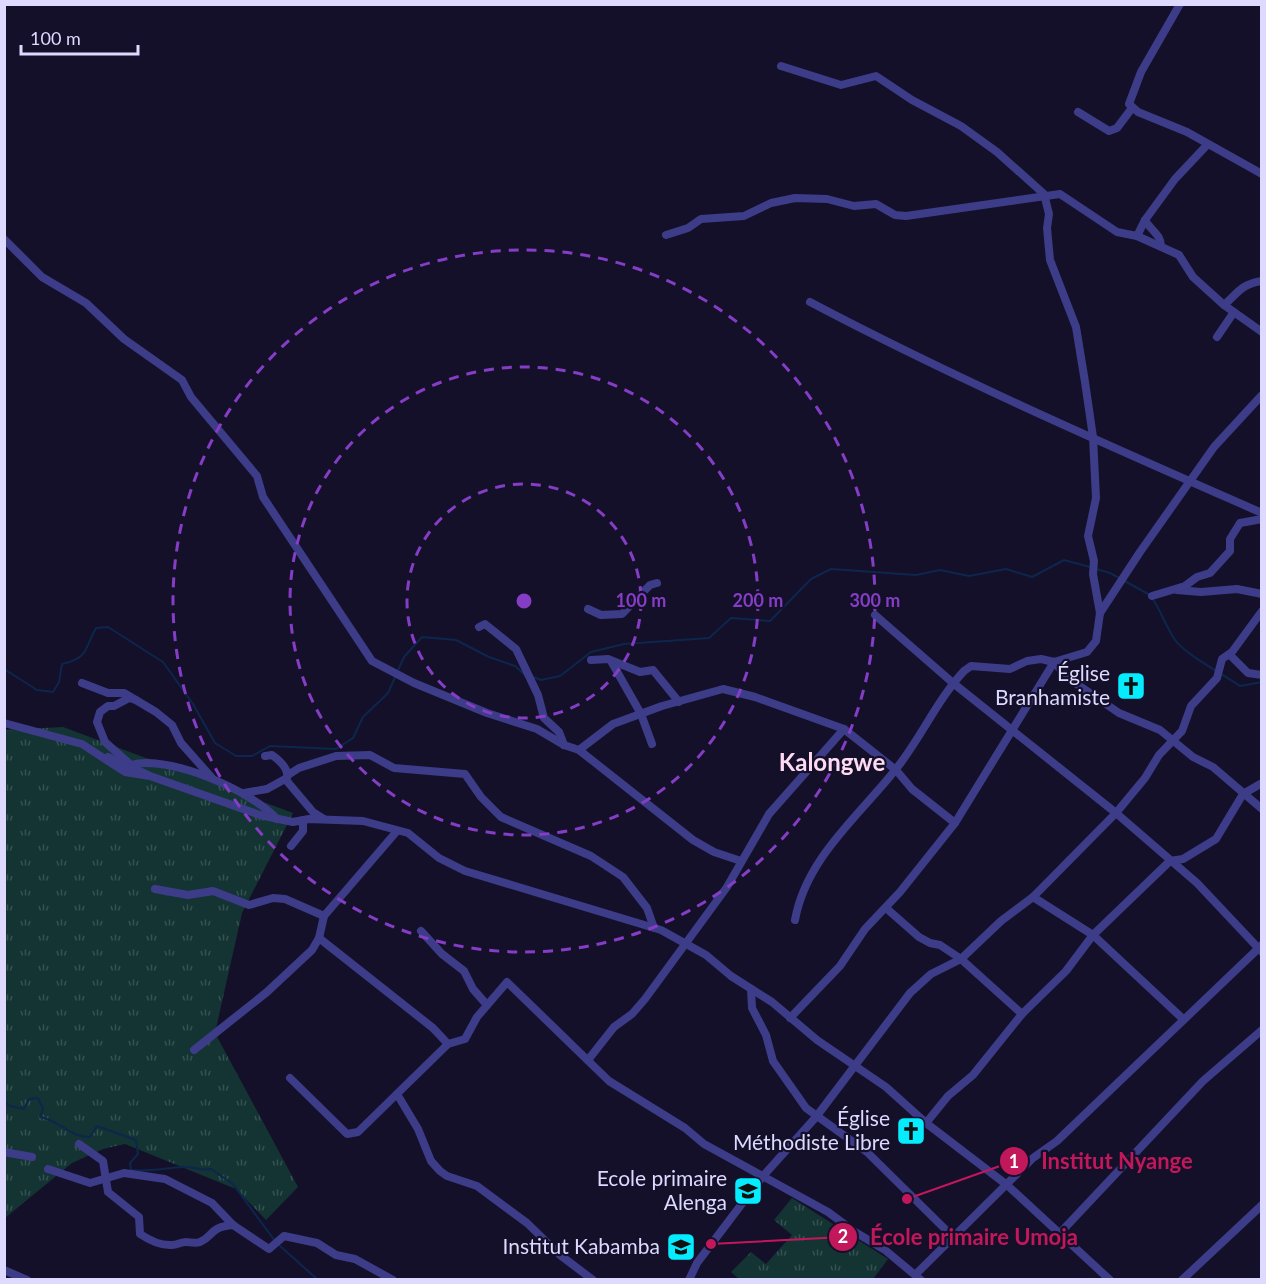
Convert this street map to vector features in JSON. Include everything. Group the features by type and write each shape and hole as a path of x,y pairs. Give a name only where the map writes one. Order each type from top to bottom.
{"street":[{"path":"1078,112 1109,131 1117,128 1132,108 1130,97 1141,72 1180,4"},
{"path":"781,66 841,85 876,76 912,100 960,126 997,152 1044,194 1049,214 1047,228 1050,260 1076,327 1093,437 1096,498 1088,536 1094,561 1092,574 1100,613 1096,640 1087,652 1054,662 1041,659 1001,670 972,666 953,682 896,770 856,815 815,868 795,920"},
{"path":"1132,108 1187,132 1262,174"},
{"path":"1137,236 1145,220 1175,179 1208,145"},
{"path":"666,235 688,228 700,219 744,216 771,203 795,198 827,199 854,206 876,204 896,215 906,216 1044,194 1060,194 1118,232 1137,236 1179,255 1193,277 1224,305 1262,332"},
{"path":"1145,220 1149,228 1157,234 1161,246"},
{"path":"4,239 42,277 86,303 124,339 182,380 191,397 257,476 263,497 372,661 397,676 487,713 537,729 564,745 579,750 693,840 714,852 741,861"},
{"path":"1224,305 1234,293 1251,283 1262,281"},
{"path":"810,302 963,380 1262,513"},
{"path":"1217,337 1234,312"},
{"path":"1100,613 1214,447 1262,395"},
{"path":"1152,596 1185,586 1197,577 1210,573 1230,551 1230,539 1240,523 1262,519"},
{"path":"588,609 601,615 621,614 650,585 657,583"},
{"path":"1171,589 1201,592 1237,589 1262,594"},
{"path":"689,1280 697,1263 763,1176 816,1117 921,981 961,959 1002,921 1033,897 1116,813 1172,739 1182,731 1192,704 1219,675 1222,660 1230,655 1262,611"},
{"path":"290,1078 347,1134 358,1132 448,1044 465,1039 487,1005 507,982 513,985 609,1081 685,1128 692,1136 828,1212 918,1277 952,1236 1260,948 1197,883 1116,813 953,682 875,615"},
{"path":"479,627 485,624 516,649 538,695 544,718 559,732 564,745"},
{"path":"1230,655 1248,673 1262,675"},
{"path":"591,660 611,661 640,672 653,670 679,702"},
{"path":"611,661 641,714 652,744"},
{"path":"790,1018 840,966 858,938 886,908 955,823 1054,662"},
{"path":"1054,662 1068,678 1119,713 1160,730 1193,757 1222,774 1262,809"},
{"path":"82,683 108,693 124,693 171,725 181,743 215,782"},
{"path":"579,750 613,724 723,689 755,696 844,729 896,770 912,789 955,823"},
{"path":"136,700 129,698 114,706 108,706 100,712 97,722 105,742 131,765 147,763 177,768 215,782 257,801 277,819"},
{"path":"4,723 41,732 95,751 131,765 150,776"},
{"path":"588,1060 614,1027 636,1010 727,887 785,792 844,729"},
{"path":"95,751 116,768 150,776 260,815 293,822 324,819 363,821 414,836 439,858 475,875 654,928 685,942 772,1002 817,1040 886,1087 926,1123 1007,1185 1110,1280"},
{"path":"265,756 272,755 277,759 287,778 312,812 324,819"},
{"path":"240,793 267,789 299,768 336,756 370,755 394,768 465,774 481,797 501,817 591,856 623,877 647,908 654,928"},
{"path":"926,1123 948,1096 968,1080 1022,1014 1066,971 1093,935 1170,861 1183,859 1216,839 1243,794 1262,783"},
{"path":"291,846 303,831 303,820"},
{"path":"194,1050 267,993 312,950 319,938 324,916 397,831"},
{"path":"155,889 188,895 213,891 249,905 273,898 285,899 324,916"},
{"path":"1033,897 1093,935 1183,1019"},
{"path":"886,908 919,937 940,945 961,959 1022,1014"},
{"path":"421,931 442,954 462,969 473,989 487,1005"},
{"path":"319,938 433,1028 448,1044"},
{"path":"751,989 752,1008 766,1035 773,1061 801,1102 816,1117 867,1152 952,1236"},
{"path":"1060,1233 1203,1081 1262,1030"},
{"path":"397,1094 418,1129 431,1161 440,1171 447,1176 477,1186 527,1223 560,1255 593,1280"},
{"path":"79,1144 103,1161 108,1192 139,1217 140,1234 150,1240 174,1246 183,1242 192,1244 201,1242 210,1232 221,1226 233,1225"},
{"path":"4,1152 32,1157"},
{"path":"48,1169 90,1183 124,1173 165,1179 212,1203 233,1225 269,1249 284,1236 317,1243 336,1255 355,1259 393,1280"},
{"path":"1182,1280 1262,1205"},
{"path":"4,1270 27,1280"}],"green space":[{"path":"63,727 293,813 242,913 215,1033 298,1187 266,1220 236,1189 125,1144 103,1149 72,1163 5,1218 5,730"},
{"path":"792,1198 888,1259 873,1279 739,1279 731,1272 751,1252 766,1264 792,1235 774,1220"}],"waterway":[{"path":"533,677 541,680 560,676 591,652 624,644 709,638 731,618 770,621 811,579 831,569 916,575 940,570 969,576 1006,569 1032,577 1064,560 1090,567"},
{"path":"1096,569 1110,573 1150,595"},
{"path":"1153,599 1175,640 1187,652 1240,686 1262,682"},
{"path":"4,669 37,690 53,692 59,682 62,664 77,659 85,652 96,628 108,627 163,662 193,704 215,743 236,756 252,756 270,746 336,749 353,738 363,717 388,693 404,657 422,637 456,640 489,657 515,666 525,675"},
{"path":"4,1101 10,1106 24,1109 29,1099 38,1098 43,1109 40,1117 77,1135 90,1137 97,1126 136,1140 138,1154 130,1163 131,1170 187,1167 211,1169 233,1184 275,1241"},
{"path":"279,1245 318,1280"}],"place":[{"name":"Église Branhamiste","path":"1131,686"},
{"name":"Église Méthodiste Libre","path":"911,1131"},
{"name":"Ecole primaire Alenga","path":"748,1191"},
{"name":"Institut Nyange","path":"907,1199"},
{"name":"École primaire Umoja","path":"711,1244"},
{"name":"Institut Kabamba","path":"681,1247"}],"district":[{"name":"Kalongwe","path":"832,763"}]}
